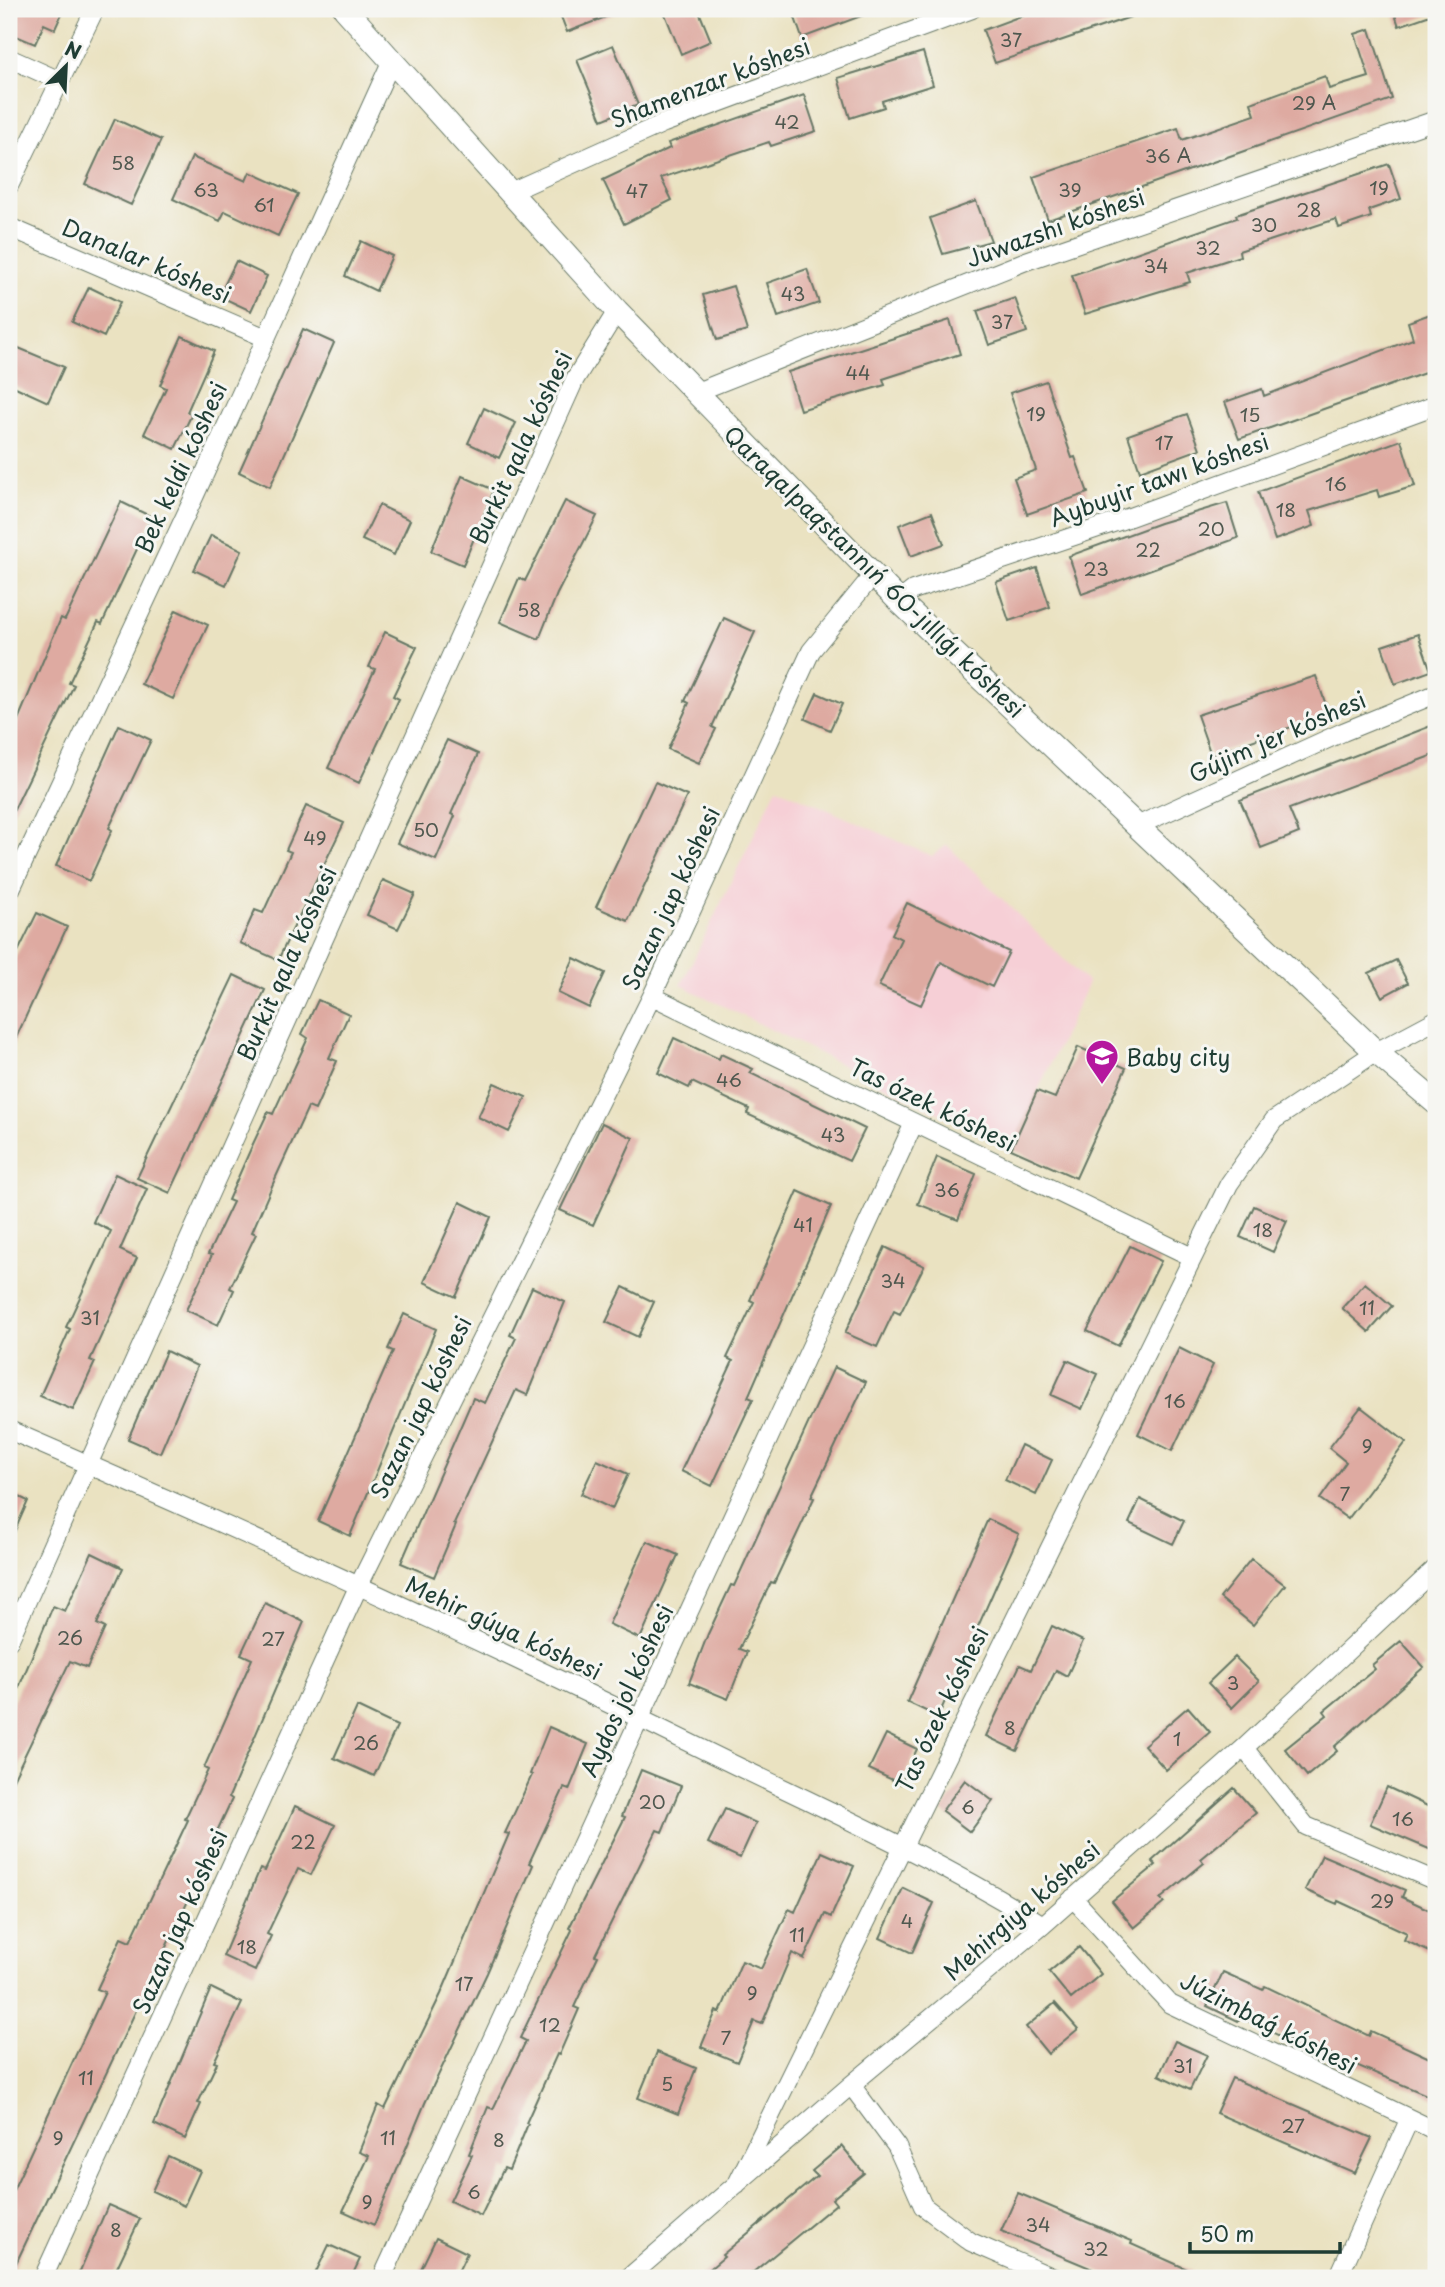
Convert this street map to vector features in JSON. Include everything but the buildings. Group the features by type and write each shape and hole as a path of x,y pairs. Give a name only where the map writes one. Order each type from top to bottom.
{"street":[{"path":"9,186 95,9"},
{"name":"Qaraqalpaqstannıń 60-jıllıǵı kóshesi","path":"345,9 617,311 873,575 1376,1052 1436,1103"},
{"name":"Shamenzar kóshesi","path":"508,193 664,122 972,9"},
{"path":"9,58 60,81"},
{"name":"Bek keldi kóshesi","path":"9,893 392,60"},
{"name":"Juwazshı kóshesi","path":"694,393 1026,261 1436,120"},
{"name":"Danalar kóshesi","path":"9,227 266,338"},
{"name":"Burkit qala kóshesi","path":"9,1641 575,379 617,311"},
{"name":"Aybuyir tawı kóshesi","path":"899,601 913,590 1119,521 1436,405"},
{"name":"Sazan jap kóshesi","path":"43,2278 359,1585 652,996 811,651 873,575"},
{"name":"Gújim jer kóshesi","path":"1139,825 1343,732 1436,695"},
{"name":"Tas ózek kóshesi","path":"652,996 1192,1257"},
{"name":"Tas ózek kóshesi","path":"737,2184 1229,1184 1274,1120 1376,1052 1436,1020"},
{"name":"Aydos jol kóshesi","path":"382,2278 915,1123"},
{"name":"Mehir gúyа kóshesi","path":"9,1430 359,1585 640,1718 901,1847 1043,1926"},
{"name":"Mehirgiya kóshesi","path":"628,2278 851,2085 1043,1926 1244,1748 1436,1568"},
{"path":"1244,1748 1306,1826 1436,1881"},
{"name":"Júzimbaǵ kóshesi","path":"1073,1898 1170,2004 1436,2131"},
{"path":"851,2085 897,2147 923,2206 971,2242 1055,2278"},
{"path":"1338,2278 1409,2120"}],"shaded area":[{"path":"777,787 932,856 947,845 1088,983 1011,1149 681,985"}],"place":[{"name":"Baby city","path":"1102,1086"}]}
